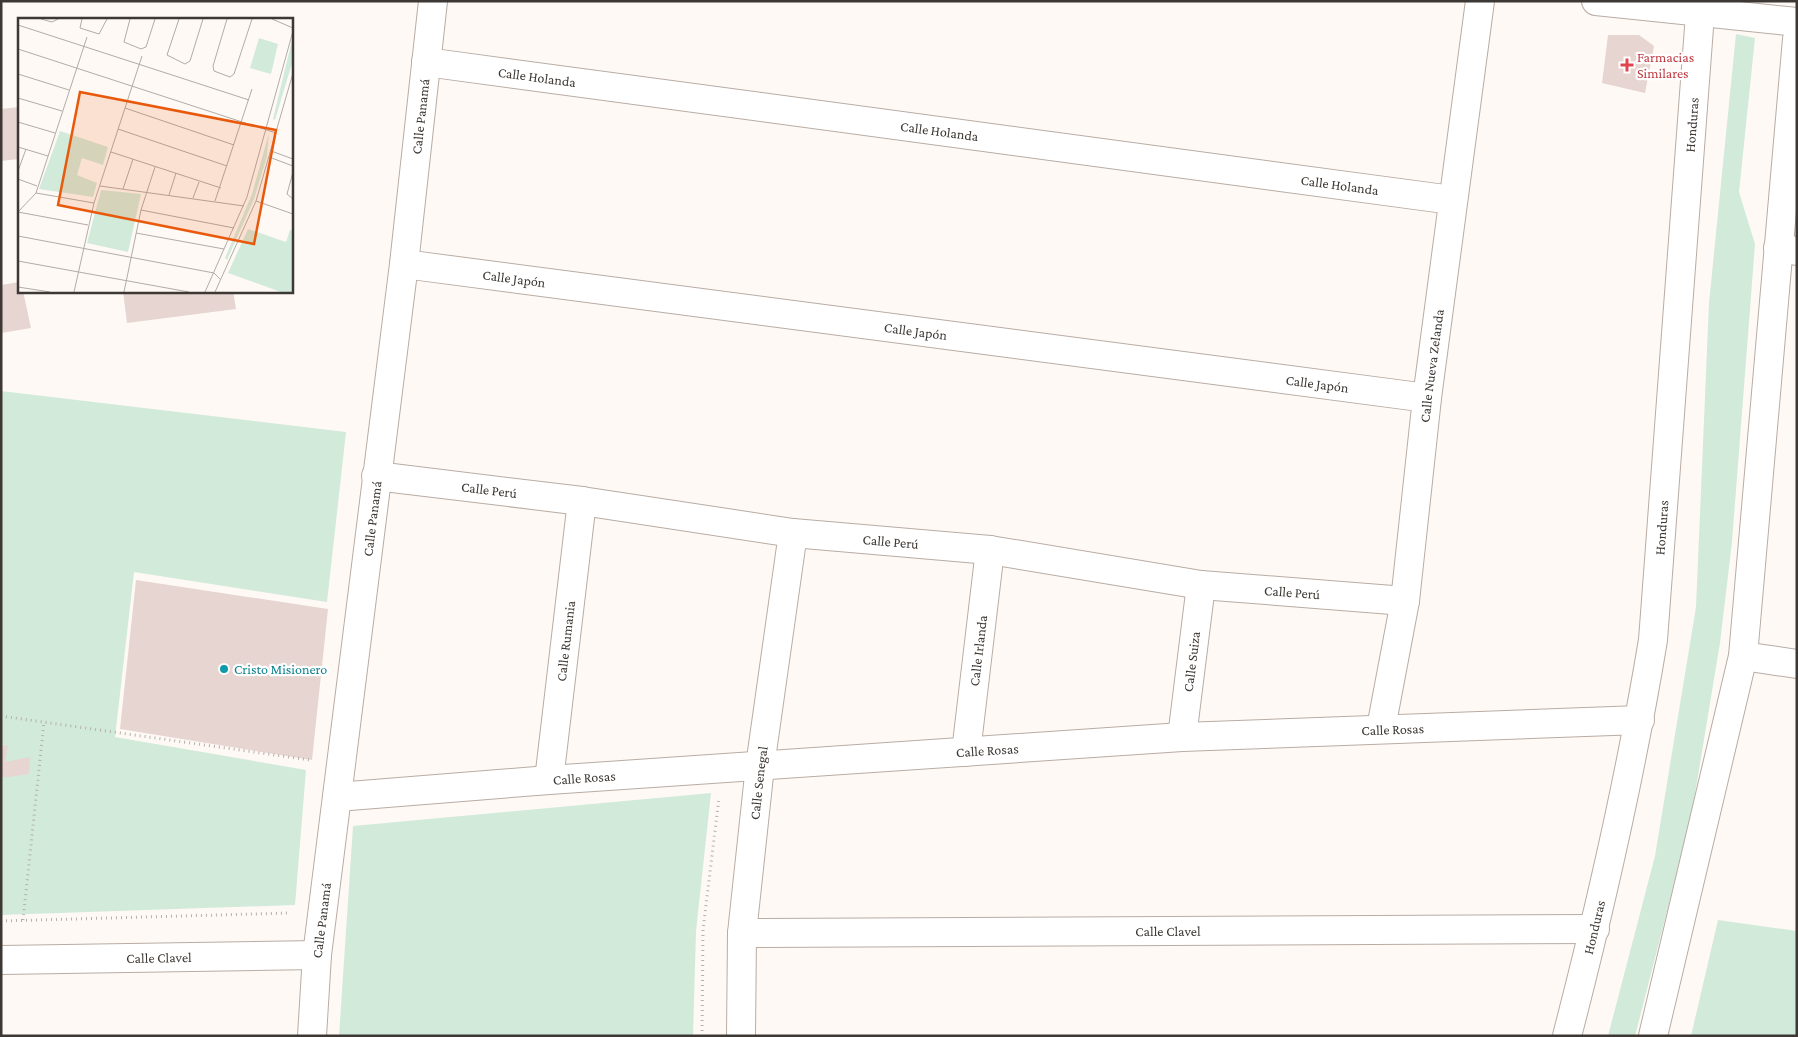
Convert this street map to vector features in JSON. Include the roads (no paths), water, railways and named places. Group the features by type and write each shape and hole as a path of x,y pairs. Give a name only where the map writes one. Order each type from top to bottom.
{"street":[{"name":"Calle Panamá","path":"312,1036 317,955 404,264 433,1"},
{"name":"Calle Nueva Zelanda","path":"1381,728 1405,601 1427,398 1480,1"},
{"path":"1596,1 1700,7 1797,22"},
{"name":"Honduras","path":"1567,1036 1594,929 1640,720 1654,640 1700,7"},
{"path":"1653,1036 1743,656 1787,249 1797,39"},
{"name":"Calle Holanda","path":"426,62 1452,200"},
{"name":"Calle Japón","path":"404,264 1427,398"},
{"name":"Calle Perú","path":"376,476 582,501 793,533 990,550 1201,585 1405,601"},
{"name":"Calle Rumania","path":"548,780 582,501"},
{"name":"Calle Senegal","path":"740,1036 742,933 760,766 793,533"},
{"name":"Calle Irlanda","path":"966,752 990,550"},
{"name":"Calle Suiza","path":"1182,737 1201,585"},
{"path":"1743,656 1797,664"},
{"name":"Calle Rosas","path":"337,797 548,780 1182,737 1381,728 1640,720"},
{"name":"Calle Clavel","path":"742,933 1594,929"},
{"name":"Calle Clavel","path":"1,960 317,955"}],"place":[{"name":"Farmacias Similares","path":"1627,65"},
{"name":"Cristo Misionero","path":"224,669"}]}
